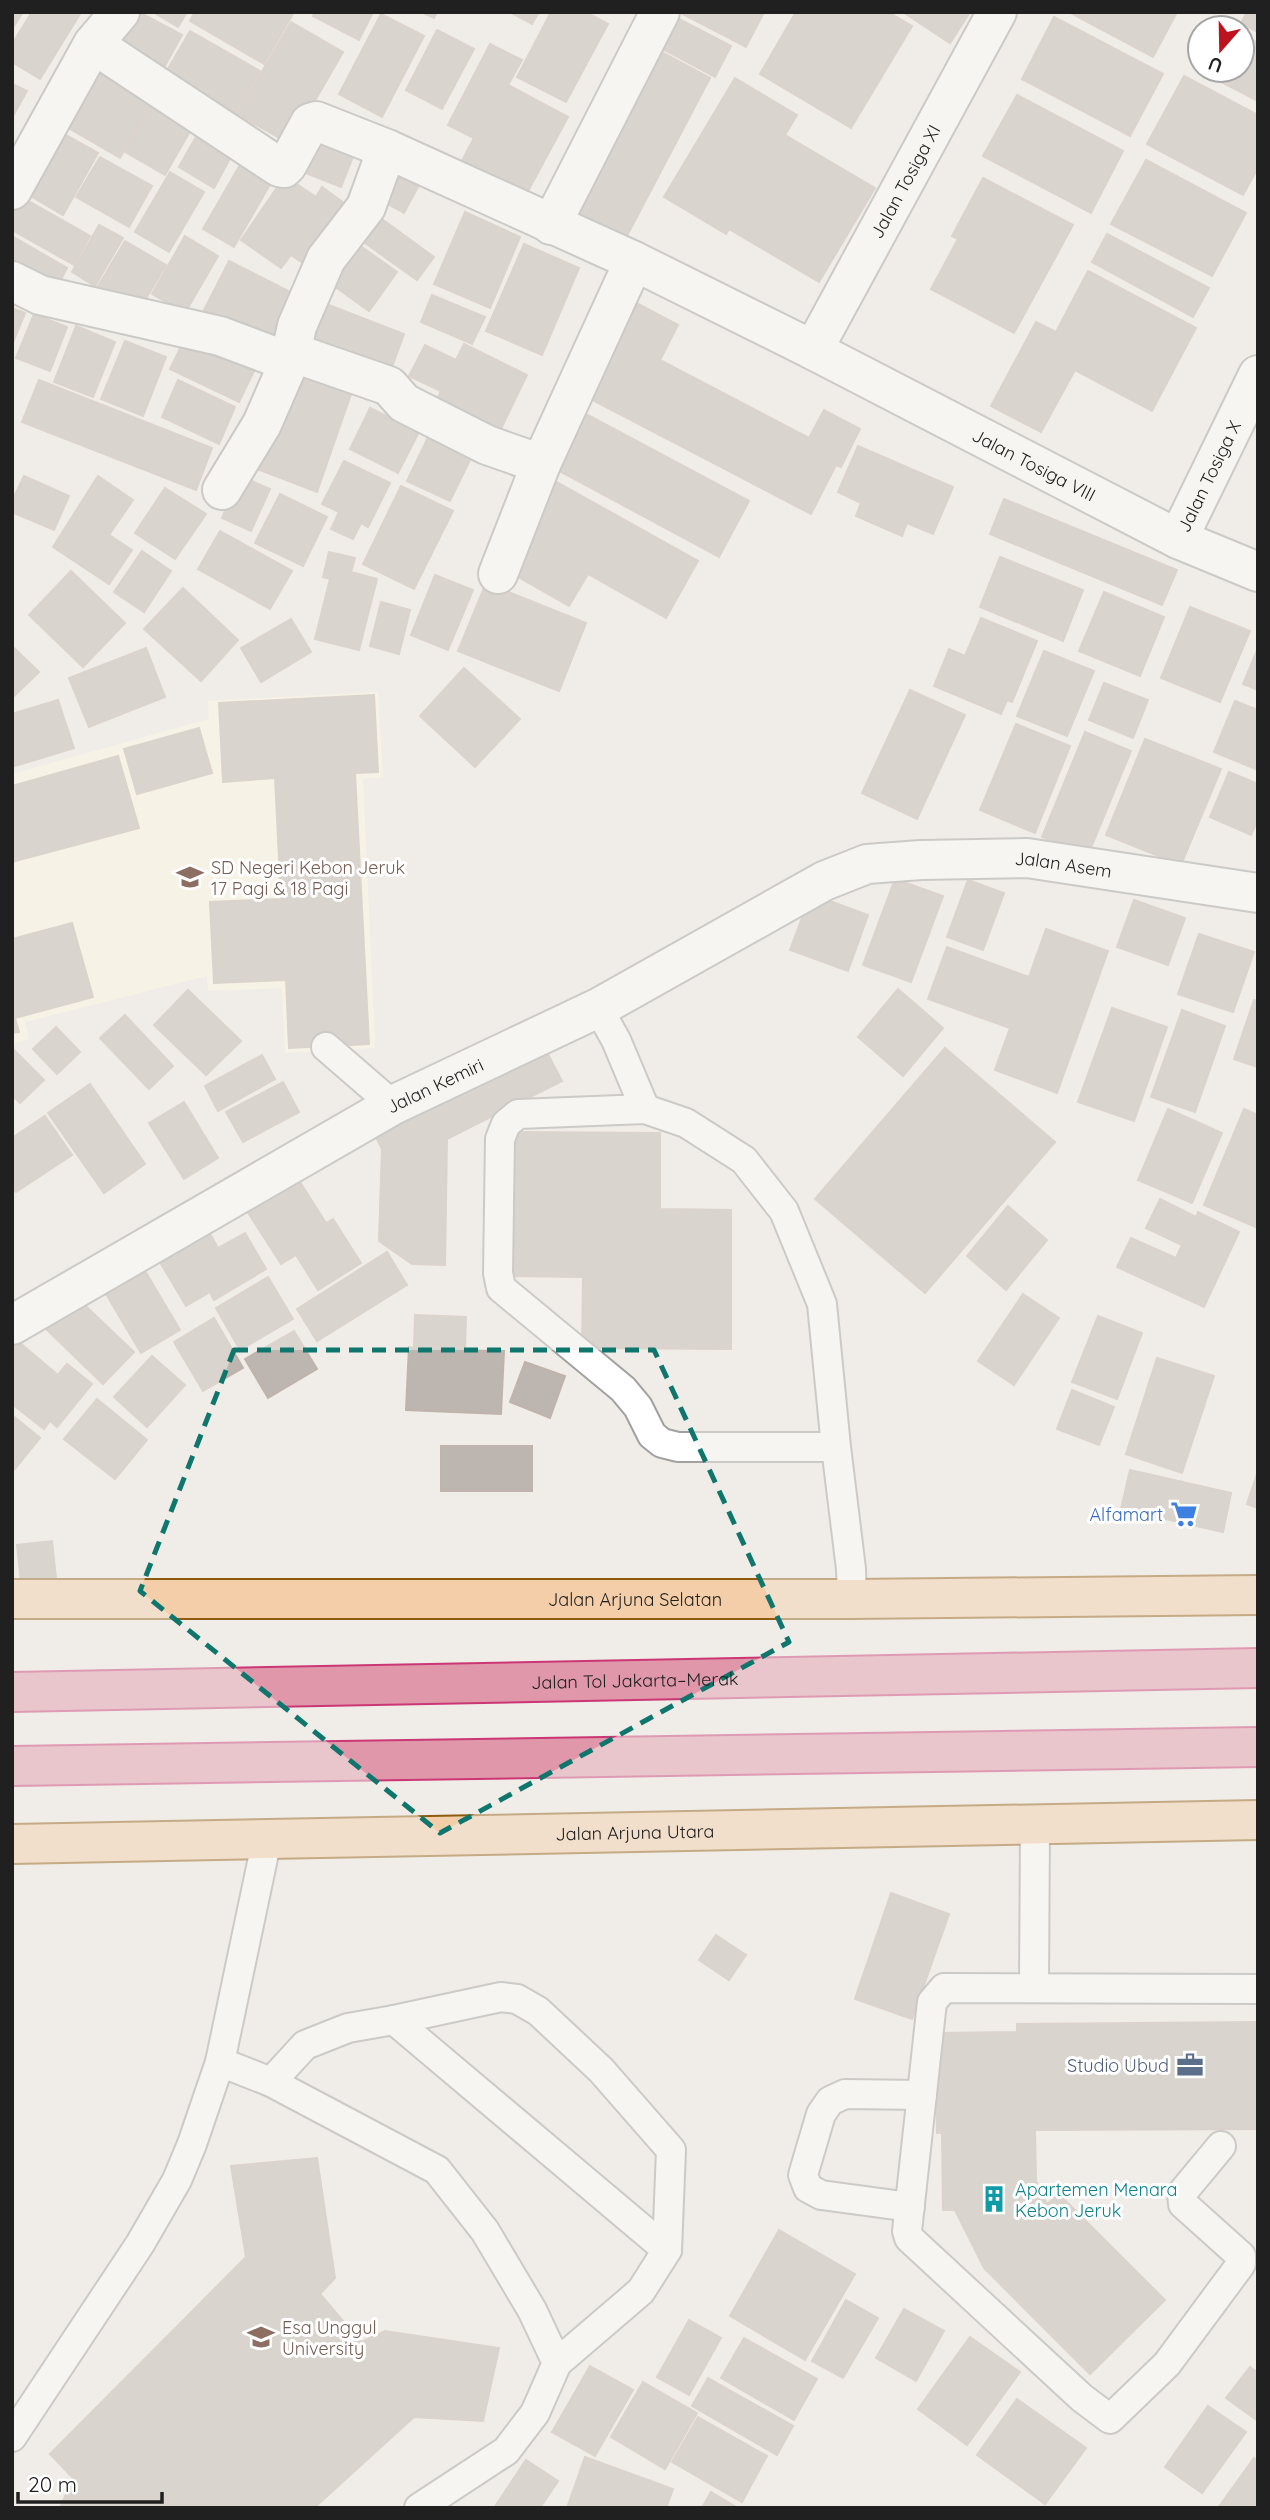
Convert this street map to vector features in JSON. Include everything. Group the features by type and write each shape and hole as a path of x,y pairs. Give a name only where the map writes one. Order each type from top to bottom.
{"highway":[{"name":"Jalan Tol Jakarta–Merak","path":"12,1692 1258,1668"},
{"path":"12,1766 1258,1746"}],"main road":[{"name":"Jalan Arjuna Selatan","path":"12,1599 852,1599 1258,1595"},
{"name":"Jalan Arjuna Utara","path":"12,1844 1258,1820"}],"street":[{"path":"551,225 660,12"},
{"name":"Jalan Tosiga XI","path":"814,349 997,12"},
{"path":"12,191 109,22"},
{"name":"Jalan Tosiga VIII","path":"109,22 279,167 284,168 287,165 310,123 316,121 387,149 634,261 814,349 1178,539 1258,572"},
{"path":"222,490 262,424 290,357 297,326 326,259 366,207 387,149"},
{"path":"498,574 541,464 634,261"},
{"path":"12,281 40,295 220,336 389,386 404,402 416,409 487,445 541,464"},
{"name":"Jalan Tosiga X","path":"1178,539 1258,375"},
{"name":"Jalan Asem","path":"867,864 1027,858 1258,893"},
{"name":"Jalan Kemiri","path":"12,1325 393,1105 598,1007 824,881 867,864"}],"lane":[{"path":"598,1007 616,1040 645,1109"},
{"path":"326,1047 393,1105"},
{"path":"836,1447 678,1447 662,1443 652,1435 639,1407 623,1389 501,1288 498,1273 500,1139 506,1124 518,1114 645,1109 685,1123 744,1160 784,1211 822,1304 852,1599"},
{"path":"1034,1988 1035,1824"},
{"path":"12,2437 140,2244 177,2180 220,2062 267,1839"},
{"path":"1221,2146 1182,2193 1181,2198 1183,2204 1241,2256 1241,2264 1167,2364 1110,2419 1072,2388 909,2238 907,2231 932,2002 944,1987 1258,1989"},
{"path":"271,2082 305,2045 348,2028 501,1997 517,1999 538,2011 600,2070 671,2150 667,2250 641,2291 557,2363 535,2413 506,2451 419,2508"},
{"path":"394,2020 667,2250"},
{"path":"220,2062 271,2082 437,2170 485,2231 532,2310 557,2363"},
{"path":"909,2207 821,2195 808,2188 803,2175 821,2114 830,2101 845,2094 922,2095"}],"highlighted area":[{"path":"234,1350 654,1350 789,1642 440,1833 140,1591"}],"shaded area":[{"name":"SD Negeri Kebon Jeruk 17 Pagi & 18 Pagi","path":"378,692 383,777 363,779 375,1048 285,1053 282,988 208,991 207,976 25,1022 29,1039 12,1044 12,774 209,719 208,701"}],"building":[{"path":"12,12 23,12 12,29"},
{"path":"32,12 80,14 40,79 12,62 12,44"},
{"path":"127,12 139,12 182,35 160,75 107,47"},
{"path":"153,12 187,12 178,27"},
{"path":"195,12 294,12 264,64 190,21"},
{"path":"315,12 373,12 359,40 313,16"},
{"path":"421,12 437,12 434,18"},
{"path":"510,12 539,12 532,24"},
{"path":"551,12 586,12 608,24 566,102 517,77"},
{"path":"679,12 764,12 746,47"},
{"path":"796,12 888,12 912,26 851,128 760,74"},
{"path":"903,12 970,12 950,43"},
{"path":"1069,12 1177,12 1153,57"},
{"path":"1258,12 1258,32 1256,14 1246,14"},
{"path":"381,14 424,36 382,117 339,94"},
{"path":"1054,17 1163,74 1130,136 1022,79"},
{"path":"677,18 731,46 715,77 661,48"},
{"path":"291,22 343,52 290,144 237,114"},
{"path":"437,30 474,49 442,109 406,90"},
{"path":"190,31 260,71 235,114 165,74"},
{"path":"1256,42 1258,43 1258,101 1225,84 1256,84"},
{"path":"490,44 522,60 508,85 568,117 519,208 455,174 474,138 448,125"},
{"path":"654,48 710,78 618,253 563,224"},
{"path":"87,59 155,97 120,158 53,119"},
{"path":"1184,76 1186,84 1199,84 1258,115 1258,168 1243,195 1147,144"},
{"path":"735,78 797,115 785,135 875,188 819,282 729,229 726,234 664,197"},
{"path":"12,84 27,91 12,118"},
{"path":"1017,95 1123,151 1091,213 983,156"},
{"path":"157,96 197,119 165,175 125,152"},
{"path":"51,127 98,153 63,215 17,188"},
{"path":"313,132 356,149 341,187 298,170"},
{"path":"198,133 233,153 214,188 179,167"},
{"path":"100,157 152,186 129,227 76,197"},
{"path":"1146,160 1246,213 1212,276 1111,224"},
{"path":"241,163 272,181 234,247 203,229"},
{"path":"387,169 418,187 404,213 372,195"},
{"path":"170,172 204,192 169,252 135,232"},
{"path":"285,176 316,197 322,187 352,209 310,268 291,255 281,268 241,240"},
{"path":"983,178 1073,225 1014,333 931,289 958,239 952,236"},
{"path":"18,195 90,236 74,265 12,230 12,204"},
{"path":"465,212 520,237 490,308 434,284"},
{"path":"375,214 434,257 417,280 358,238"},
{"path":"99,225 123,238 95,286 72,272"},
{"path":"1107,234 1209,288 1193,317 1092,262"},
{"path":"12,236 67,268 56,289 12,264"},
{"path":"185,236 218,256 185,313 152,294"},
{"path":"352,240 397,272 369,311 323,278"},
{"path":"125,241 166,265 138,312 97,288"},
{"path":"524,244 579,268 542,355 486,331"},
{"path":"229,261 294,294 269,344 204,310"},
{"path":"1088,271 1196,328 1152,411 1075,370 1041,432 991,406 1036,322 1056,332"},
{"path":"432,295 485,317 472,344 421,322"},
{"path":"625,297 678,325 660,360 809,438 824,410 860,429 841,467 836,465 811,514 581,394"},
{"path":"321,302 404,334 386,383 302,352"},
{"path":"12,308 25,313 12,345"},
{"path":"34,314 67,327 50,371 16,358"},
{"path":"76,326 115,342 93,397 54,382"},
{"path":"187,334 256,367 239,402 170,369"},
{"path":"125,341 166,357 143,416 101,399"},
{"path":"464,344 527,375 497,437 433,407 441,391 409,376 425,345 456,360"},
{"path":"300,374 351,394 317,492 257,469"},
{"path":"39,380 212,448 196,490 22,422"},
{"path":"178,380 235,407 219,444 162,417"},
{"path":"370,408 419,432 398,473 350,449"},
{"path":"584,413 749,501 719,557 554,468"},
{"path":"430,433 473,454 450,501 407,481"},
{"path":"858,446 953,487 933,534 907,523 902,536 856,516 861,503 838,492"},
{"path":"344,461 390,483 368,527 361,523 353,539 331,529 339,512 322,504"},
{"path":"24,476 69,496 54,530 12,512 12,501"},
{"path":"98,476 133,500 109,535 132,550 109,584 53,547"},
{"path":"240,476 270,489 251,531 222,518"},
{"path":"555,481 698,561 666,618 588,574 569,606 506,570"},
{"path":"401,486 453,511 414,589 363,564"},
{"path":"165,488 206,514 175,559 135,533"},
{"path":"280,494 327,517 303,566 255,543"},
{"path":"1004,499 1177,570 1162,605 990,534"},
{"path":"220,531 292,571 270,609 198,569"},
{"path":"142,551 171,571 144,612 114,592"},
{"path":"329,552 355,558 351,572 377,579 359,650 315,639 330,579 323,577"},
{"path":"1000,557 1083,590 1063,641 980,607"},
{"path":"71,571 125,623 83,667 29,615"},
{"path":"435,575 473,590 448,650 411,635"},
{"path":"486,583 586,623 559,691 458,651"},
{"path":"183,588 238,640 201,681 144,629"},
{"path":"1104,592 1164,617 1140,676 1079,651"},
{"path":"381,602 410,610 399,654 370,646"},
{"path":"1190,607 1250,631 1220,702 1161,678"},
{"path":"981,618 1037,641 1012,702 1007,700 1001,714 934,686 949,649 965,656"},
{"path":"291,619 311,652 261,682 241,648"},
{"path":"12,646 39,672 14,696 12,694"},
{"path":"146,648 165,697 89,727 69,678"},
{"path":"1258,648 1258,690 1243,684"},
{"path":"1044,651 1094,671 1067,736 1017,716"},
{"path":"464,668 520,719 475,767 420,716"},
{"path":"1104,683 1148,700 1133,738 1089,720"},
{"path":"910,690 965,715 917,819 862,793"},
{"path":"374,695 378,772 355,773 369,1044 289,1048 286,980 214,983 210,902 281,899 275,778 223,782 219,703"},
{"path":"58,700 74,748 12,767 12,714"},
{"path":"1235,701 1258,710 1258,770 1214,752"},
{"path":"1016,724 1070,746 1035,833 980,810"},
{"path":"199,728 212,773 137,794 124,749"},
{"path":"1085,732 1131,751 1088,855 1042,837"},
{"path":"1145,739 1221,769 1181,865 1106,835"},
{"path":"118,756 139,828 12,862 12,786"},
{"path":"1229,772 1258,784 1258,820 1251,835 1210,817"},
{"path":"895,879 943,896 911,982 863,965"},
{"path":"968,880 1004,893 983,950 947,937"},
{"path":"811,894 868,915 848,971 790,950"},
{"path":"1134,900 1185,918 1168,965 1117,947"},
{"path":"72,923 93,997 15,1018 19,1032 12,1033 12,939"},
{"path":"1046,929 1108,951 1057,1093 995,1070 1010,1028 928,999 947,947 1029,977"},
{"path":"1199,934 1254,952 1233,1012 1178,994"},
{"path":"898,989 943,1028 903,1076 858,1037"},
{"path":"188,990 241,1041 206,1075 154,1025"},
{"path":"1254,1000 1258,1001 1258,1067 1234,1059"},
{"path":"1112,1008 1167,1027 1134,1121 1078,1102"},
{"path":"1182,1010 1225,1026 1195,1112 1151,1097"},
{"path":"125,1015 173,1066 149,1089 100,1038"},
{"path":"56,1027 80,1052 57,1074 33,1049"},
{"path":"540,1039 562,1081 447,1139 445,1265 412,1264 379,1241 382,1149 370,1125"},
{"path":"12,1048 44,1080 20,1103 12,1095"},
{"path":"945,1048 1055,1142 925,1293 815,1199"},
{"path":"262,1055 275,1079 218,1111 205,1086"},
{"path":"283,1082 299,1112 243,1142 226,1112"},
{"path":"90,1084 145,1164 104,1193 48,1113"},
{"path":"184,1102 218,1158 184,1179 149,1123"},
{"path":"1168,1109 1222,1133 1192,1203 1138,1180"},
{"path":"1244,1109 1258,1115 1258,1228 1204,1205"},
{"path":"45,1116 72,1155 16,1192 12,1187 12,1138"},
{"path":"507,1132 660,1133 660,1209 731,1210 731,1349 582,1348 583,1277 506,1276"},
{"path":"293,1171 326,1223 333,1219 361,1263 318,1290 296,1255 281,1264 242,1203"},
{"path":"1160,1199 1196,1217 1198,1212 1239,1232 1204,1307 1117,1267 1131,1238 1176,1258 1182,1245 1146,1228"},
{"path":"1008,1206 1047,1240 1006,1290 967,1256"},
{"path":"201,1218 218,1248 245,1233 266,1269 214,1300 210,1292 186,1306 151,1247"},
{"path":"387,1252 407,1285 317,1341 297,1309"},
{"path":"138,1259 180,1330 141,1353 99,1282"},
{"path":"268,1277 293,1319 240,1350 216,1308"},
{"path":"73,1294 134,1352 103,1384 43,1326"},
{"path":"1023,1294 1059,1318 1014,1385 978,1361"},
{"path":"415,1315 466,1317 465,1350 504,1351 501,1414 406,1410 409,1347 414,1348"},
{"path":"1098,1316 1142,1333 1117,1399 1072,1382"},
{"path":"214,1318 243,1368 203,1391 174,1342"},
{"path":"294,1331 317,1369 268,1398 245,1359"},
{"path":"14,1338 58,1375 67,1364 92,1384 57,1427 50,1421 44,1429 12,1404"},
{"path":"152,1356 185,1385 147,1427 114,1397"},
{"path":"1157,1358 1214,1376 1182,1473 1126,1454"},
{"path":"525,1362 565,1376 550,1418 510,1402"},
{"path":"1072,1390 1114,1407 1099,1445 1057,1429"},
{"path":"97,1399 147,1440 115,1479 64,1439"},
{"path":"12,1415 40,1438 15,1469 12,1467"},
{"path":"441,1446 532,1446 532,1491 441,1491"},
{"path":"1130,1470 1231,1493 1223,1532 1121,1509"},
{"path":"1258,1471 1258,1508 1247,1504"},
{"path":"52,1541 56,1578 21,1582 17,1545"},
{"path":"891,1893 949,1914 912,2019 855,1999"},
{"path":"716,1935 746,1955 729,1980 699,1960"},
{"name":"Apartemen Menara Kebon Jeruk","path":"1258,2022 1258,2129 1035,2130 1036,2181 1047,2204 1059,2194 1165,2300 1090,2374 984,2268 955,2210 943,2210 942,2133 937,2133 936,2033 1017,2032 1017,2024"},
{"name":"Esa Unggul University","path":"317,2158 335,2278 320,2294 361,2342 385,2331 499,2348 483,2421 414,2417 314,2508 60,2508 73,2478 50,2454 246,2257 231,2166"},
{"path":"779,2230 855,2274 805,2360 730,2316"},
{"path":"846,2300 878,2318 843,2378 812,2361"},
{"path":"904,2309 944,2331 916,2381 876,2358"},
{"path":"689,2320 721,2338 689,2395 657,2377"},
{"path":"970,2337 1020,2372 967,2445 918,2409"},
{"path":"744,2338 817,2379 794,2420 721,2378"},
{"path":"590,2366 633,2390 595,2456 552,2432"},
{"path":"1250,2367 1258,2373 1258,2421 1226,2398"},
{"path":"708,2378 793,2426 777,2455 692,2406"},
{"path":"643,2382 697,2413 665,2469 611,2437"},
{"path":"1017,2399 1086,2448 1045,2504 977,2455"},
{"path":"1208,2406 1246,2432 1202,2493 1165,2467"},
{"path":"698,2417 767,2456 742,2502 672,2462"},
{"path":"585,2457 673,2489 666,2508 567,2508"},
{"path":"1254,2458 1258,2461 1258,2508 1218,2508"},
{"path":"526,2460 558,2481 540,2508 494,2508"},
{"path":"711,2492 738,2508 702,2508"}],"place":[{"name":"SD Negeri Kebon Jeruk 17 Pagi & 18 Pagi","path":"190,877"},
{"name":"Alfamart","path":"1184,1514"},
{"name":"Studio Ubud","path":"1190,2065"},
{"name":"Apartemen Menara Kebon Jeruk","path":"994,2199"},
{"name":"Esa Unggul University","path":"261,2337"}]}
